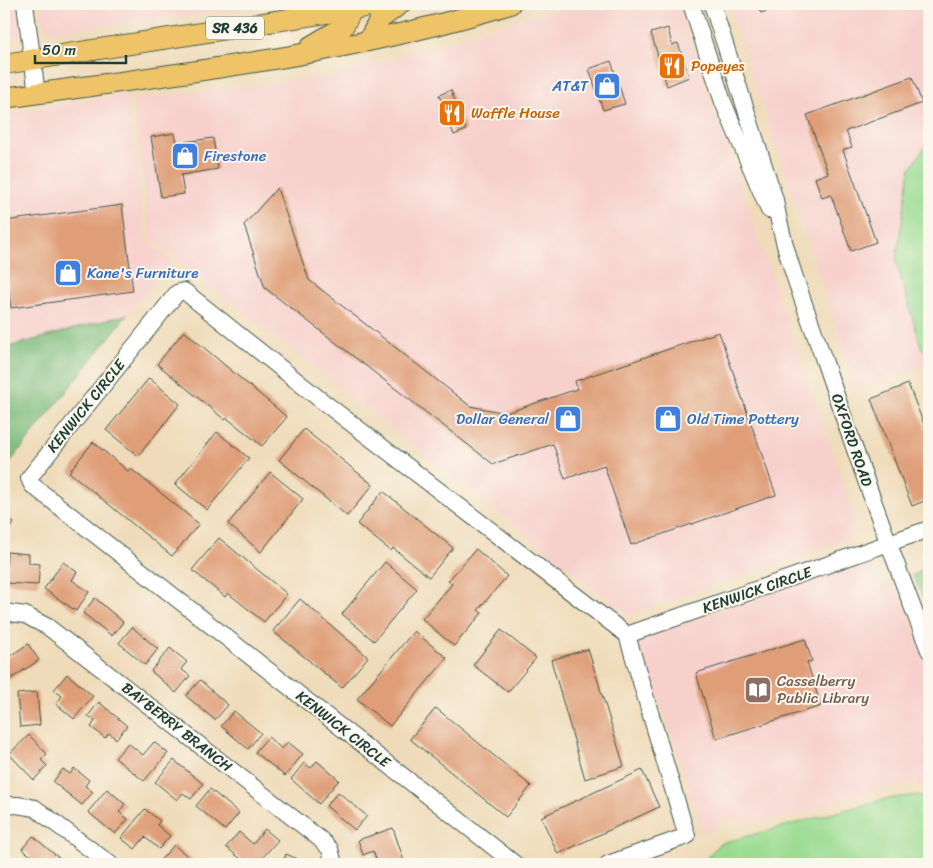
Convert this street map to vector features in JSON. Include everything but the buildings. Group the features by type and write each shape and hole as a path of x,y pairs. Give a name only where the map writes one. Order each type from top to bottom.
{"main road":[{"name":"SR 436","path":"4,64 384,4"},
{"path":"368,41 380,19 400,4"},
{"name":"SR 436","path":"4,98 296,54 396,36 510,4"},
{"path":"296,54 343,27 353,8"}],"street":[{"path":"25,4 37,94"},
{"name":"OXFORD ROAD","path":"691,4 723,102 766,204 780,229"},
{"name":"OXFORD ROAD","path":"712,4 775,200 780,229 887,544 929,650"},
{"name":"KENWICK CIRCLE","path":"515,864 32,485 29,478 177,293 184,291 317,397 627,635 929,529"},
{"name":"BAYBERRY BRANCH","path":"4,612 25,615 48,626 320,839 330,849 334,864"},
{"path":"608,864 687,836 627,635"},
{"path":"4,806 17,805 35,808 110,864"}],"shaded area":[{"path":"4,4 19,4 23,35 4,38"},
{"path":"40,4 287,4 53,32 43,25"},
{"path":"573,4 678,4 854,516 850,539 629,615 151,239 133,99 339,75"},
{"path":"728,4 929,4 929,364 858,389"},
{"path":"128,94 127,99 146,239 171,262 128,314 4,348 4,114"},
{"path":"868,558 880,586 895,581 929,667 929,794 923,791 916,782 877,789 802,814 759,821 725,819 704,836 647,661 636,639"}],"green space":[{"path":"929,141 929,357 921,347 896,261 910,169"},
{"path":"128,314 4,470 4,348"},
{"path":"929,567 929,610 912,575"},
{"path":"919,795 929,799 929,864 702,864 719,844 885,799"}],"place":[{"name":"Popeyes","path":"672,66"},
{"name":"AT&T","path":"607,86"},
{"name":"Waffle House","path":"452,113"},
{"name":"Firestone","path":"185,156"},
{"name":"Kane's Furniture","path":"68,273"},
{"name":"Dollar General","path":"568,419"},
{"name":"Old Time Pottery","path":"668,419"},
{"name":"Casselberry Public Library","path":"758,690"}]}
